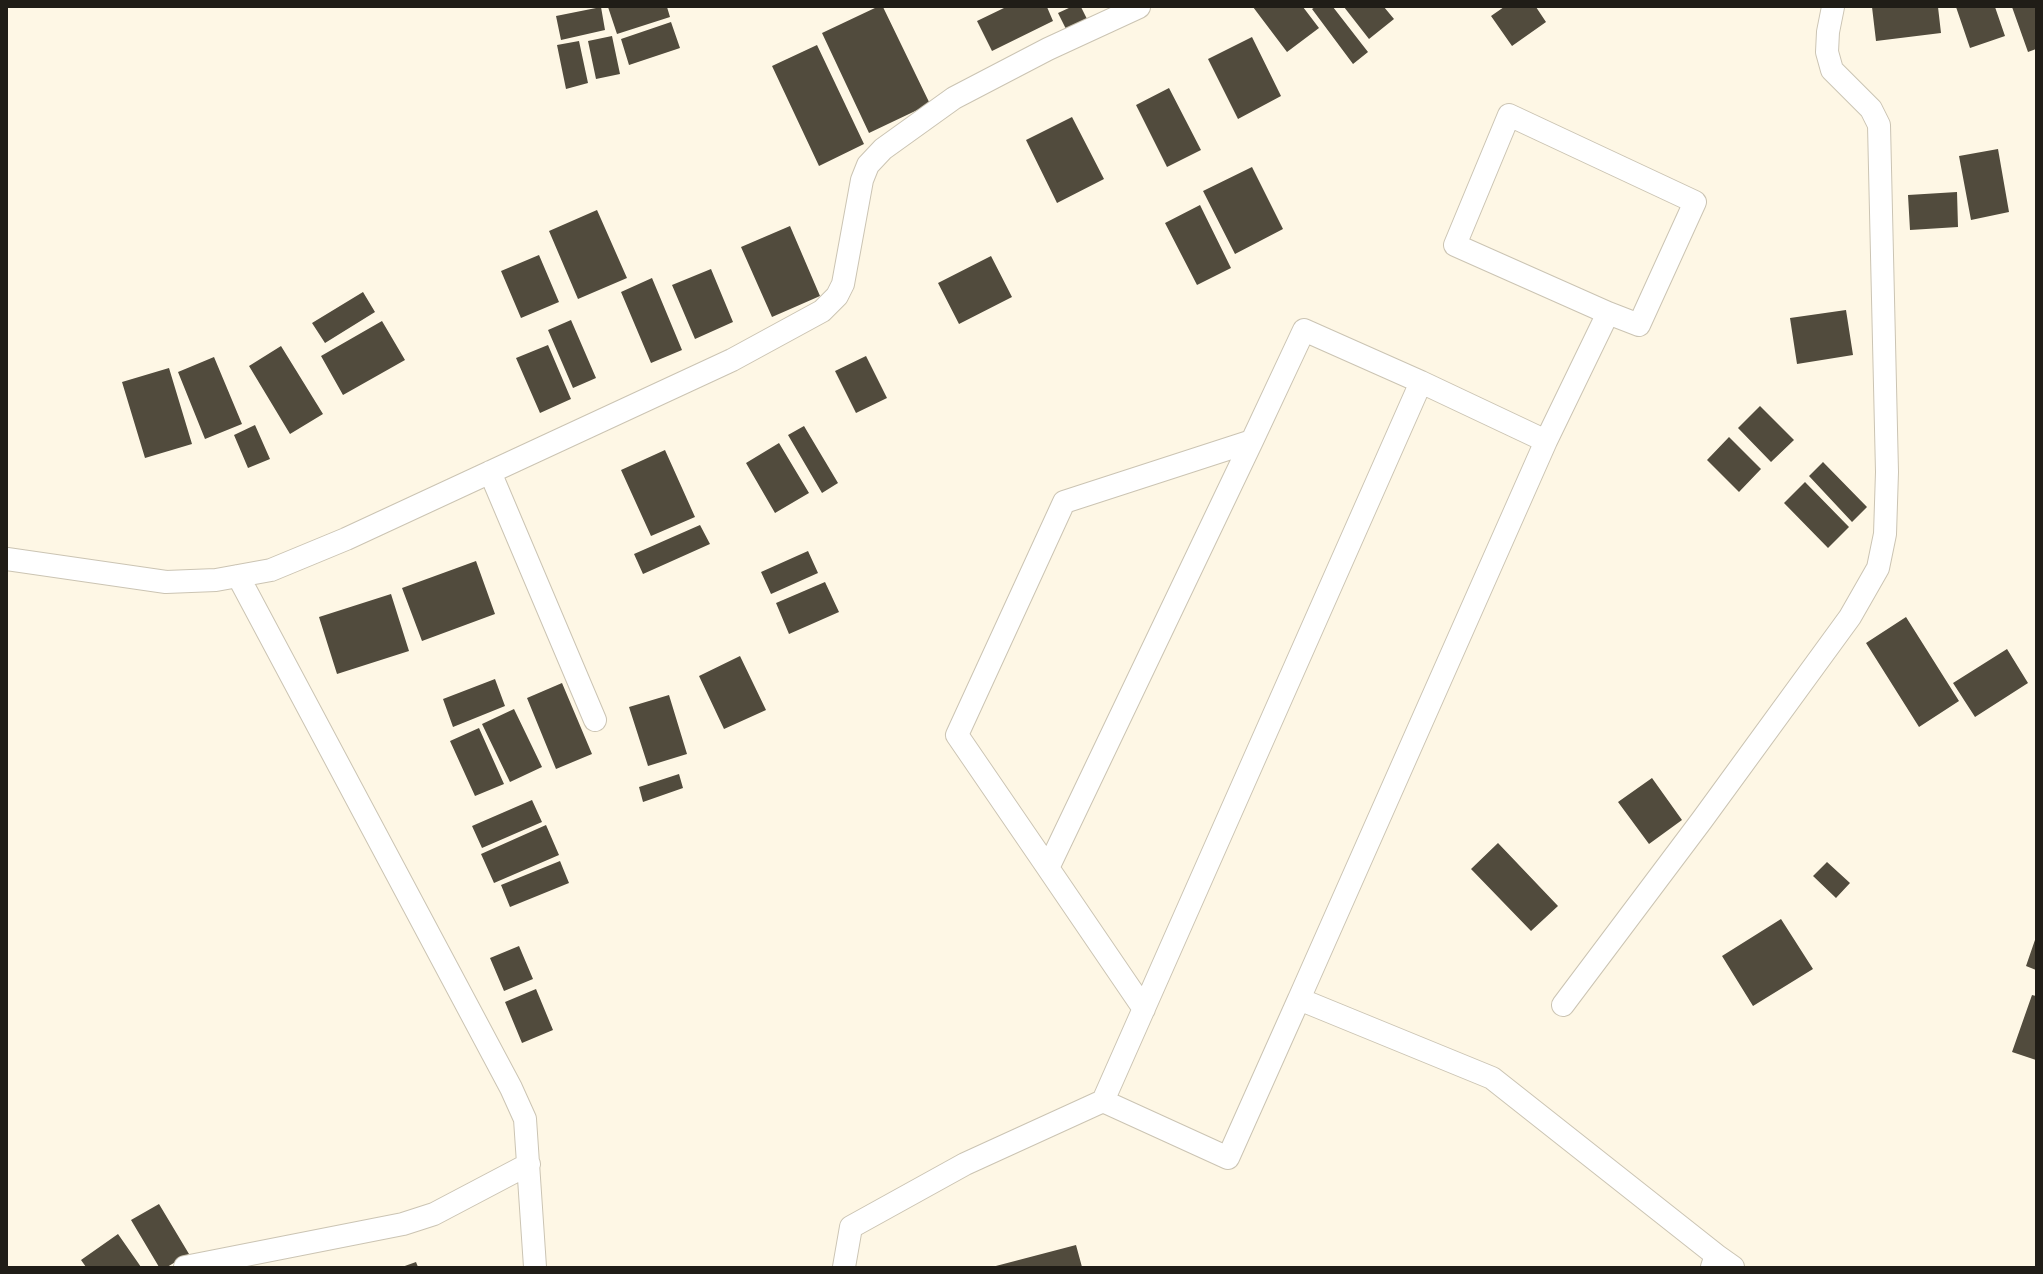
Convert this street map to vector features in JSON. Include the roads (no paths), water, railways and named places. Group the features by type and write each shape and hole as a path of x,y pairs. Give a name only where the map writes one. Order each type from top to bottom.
{"street":[{"path":"7,559 166,582 216,580 271,570 346,539 732,360 822,311 837,296 843,284 862,180 868,165 883,149 954,98 1048,50 1139,7"},
{"path":"1563,1004 1702,820 1850,617 1878,568 1885,534 1887,472 1879,125 1871,109 1832,70 1827,52 1828,32 1833,7"},
{"path":"1509,115 1695,202 1639,325 1608,313 1455,245 1509,115"},
{"path":"1103,1101 1228,1158 1546,441 1608,313"},
{"path":"1048,868 1304,330 1421,382 1546,441"},
{"path":"844,1267 851,1227 965,1164 1103,1101 1421,382"},
{"path":"1144,1009 958,735 1064,502 1252,441"},
{"path":"490,472 595,720"},
{"path":"238,576 511,1088 525,1119 535,1267"},
{"path":"1299,999 1492,1078 1720,1263"},
{"path":"186,1267 403,1224 434,1214 529,1164"}]}
